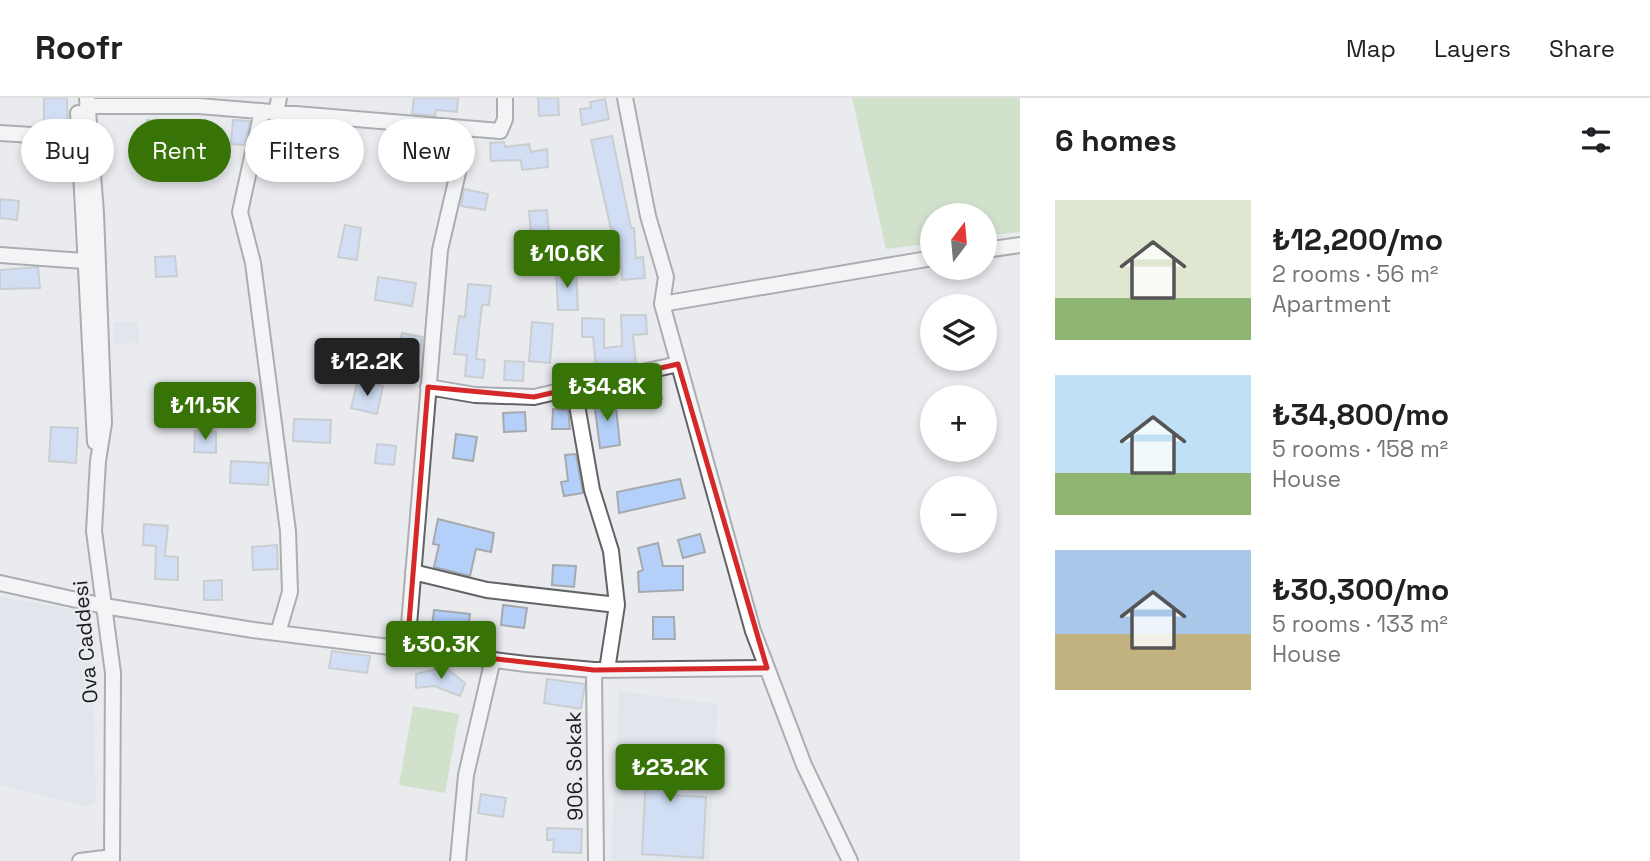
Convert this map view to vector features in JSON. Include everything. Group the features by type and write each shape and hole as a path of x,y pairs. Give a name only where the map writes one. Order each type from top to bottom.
{"street":[{"path":"475,129 500,131 505,119 505,98"},
{"path":"625,98 648,216 666,277 662,304 753,631 804,765 850,861"},
{"path":"84,101 273,107 382,119"},
{"name":"Ova Caddesi","path":"82,119 84,101"},
{"name":"Ova Caddesi","path":"84,101 96,213 104,423 98,461 94,531 113,673 112,859"},
{"path":"273,107 240,212 253,263 288,531 289,592 278,633"},
{"path":"0,133 21,134"},
{"name":"Ova Caddesi","path":"81,182 98,461"},
{"path":"407,649 440,250 456,182"},
{"path":"998,248 1020,245"},
{"path":"0,255 84,261"},
{"path":"662,304 920,260"},
{"path":"428,387 474,395 534,397 678,364"},
{"name":"906. Sokak","path":"574,388 592,490 611,551 617,605 601,670 596,861"},
{"path":"413,572 487,590 617,605"},
{"path":"0,583 104,606 278,633 493,659 601,670 767,668"},
{"path":"458,861 466,775 493,659"},
{"path":"80,861 112,859"}],"highlighted area":[{"path":"678,364 767,668 594,670 407,649 428,387 534,397"}],"shaded area":[{"path":"138,321 139,343 114,344 114,322"},
{"path":"0,597 91,612 96,803 86,807 0,785"},
{"path":"619,691 718,704 709,861 611,861"}],"green space":[{"path":"852,98 1020,98 1020,232 998,235 998,203 920,203 920,245 886,249"},
{"path":"413,706 459,714 445,793 399,785"}],"building":[{"path":"44,98 67,98 68,119 44,119"},
{"path":"414,98 458,98 457,112 436,110 435,116 412,114"},
{"path":"538,98 558,98 559,115 539,116"},
{"path":"605,99 609,119 582,125 580,109 591,108 590,102"},
{"path":"233,120 245,121 245,145 231,144"},
{"path":"612,136 631,228 634,228 636,258 643,257 645,278 622,280 620,251 610,252 611,229 591,140"},
{"path":"504,142 505,147 529,144 531,152 547,149 548,167 522,170 521,160 491,161 490,143"},
{"path":"464,189 488,194 485,210 461,206"},
{"path":"0,199 19,201 17,220 0,218"},
{"path":"547,210 549,234 531,235 529,211"},
{"path":"345,225 361,228 357,260 338,257"},
{"path":"175,256 177,276 156,277 155,257"},
{"path":"38,267 40,288 0,289 0,270"},
{"path":"556,270 576,270 578,310 558,310"},
{"path":"378,277 416,283 412,306 375,300"},
{"path":"468,284 491,286 489,305 482,305 476,359 485,360 483,378 465,376 467,355 454,354 459,316 465,317"},
{"path":"621,315 646,315 647,334 633,335 636,364 596,367 593,337 582,337 582,318 604,319 604,348 622,346"},
{"path":"532,322 553,324 550,363 529,361"},
{"path":"402,333 423,337 413,375 389,371 393,350 398,351"},
{"path":"505,361 524,362 523,381 504,380"},
{"path":"658,379 662,399 641,403 637,383"},
{"path":"370,383 383,386 377,414 351,408 357,384 369,386"},
{"path":"615,398 620,445 600,448 594,401"},
{"path":"553,409 568,410 570,429 552,429"},
{"path":"525,412 526,431 504,432 503,413"},
{"path":"294,419 331,420 330,443 293,441"},
{"path":"51,427 78,428 76,463 49,461"},
{"path":"195,431 216,432 216,453 194,452"},
{"path":"456,434 477,437 473,461 453,458"},
{"path":"377,444 396,446 394,465 375,463"},
{"path":"576,454 583,493 564,496 561,482 568,481 565,455"},
{"path":"231,461 269,463 268,485 230,483"},
{"path":"680,479 685,498 619,513 617,492"},
{"path":"438,519 494,533 491,552 476,549 470,576 434,567 439,545 433,544"},
{"path":"144,524 168,526 165,556 178,557 178,580 155,579 156,546 143,545"},
{"path":"700,534 705,552 683,558 678,540"},
{"path":"658,543 663,566 683,566 683,590 639,592 638,572 643,570 638,548"},
{"path":"277,545 278,569 253,570 252,547"},
{"path":"553,565 576,566 574,587 552,585"},
{"path":"222,580 222,600 204,600 204,581"},
{"path":"503,605 527,608 524,628 501,625"},
{"path":"434,610 470,614 467,638 431,634"},
{"path":"653,617 674,617 675,639 653,639"},
{"path":"332,651 370,656 367,673 329,668"},
{"path":"445,667 465,683 460,696 434,686 416,688 416,674"},
{"path":"547,679 585,684 581,709 544,703"},
{"path":"625,752 708,756 707,780 671,778 670,795 706,797 703,858 642,854 646,776 623,775"},
{"path":"481,794 506,798 503,817 478,813"},
{"path":"547,828 582,829 581,853 553,852 554,840 547,840"}]}
